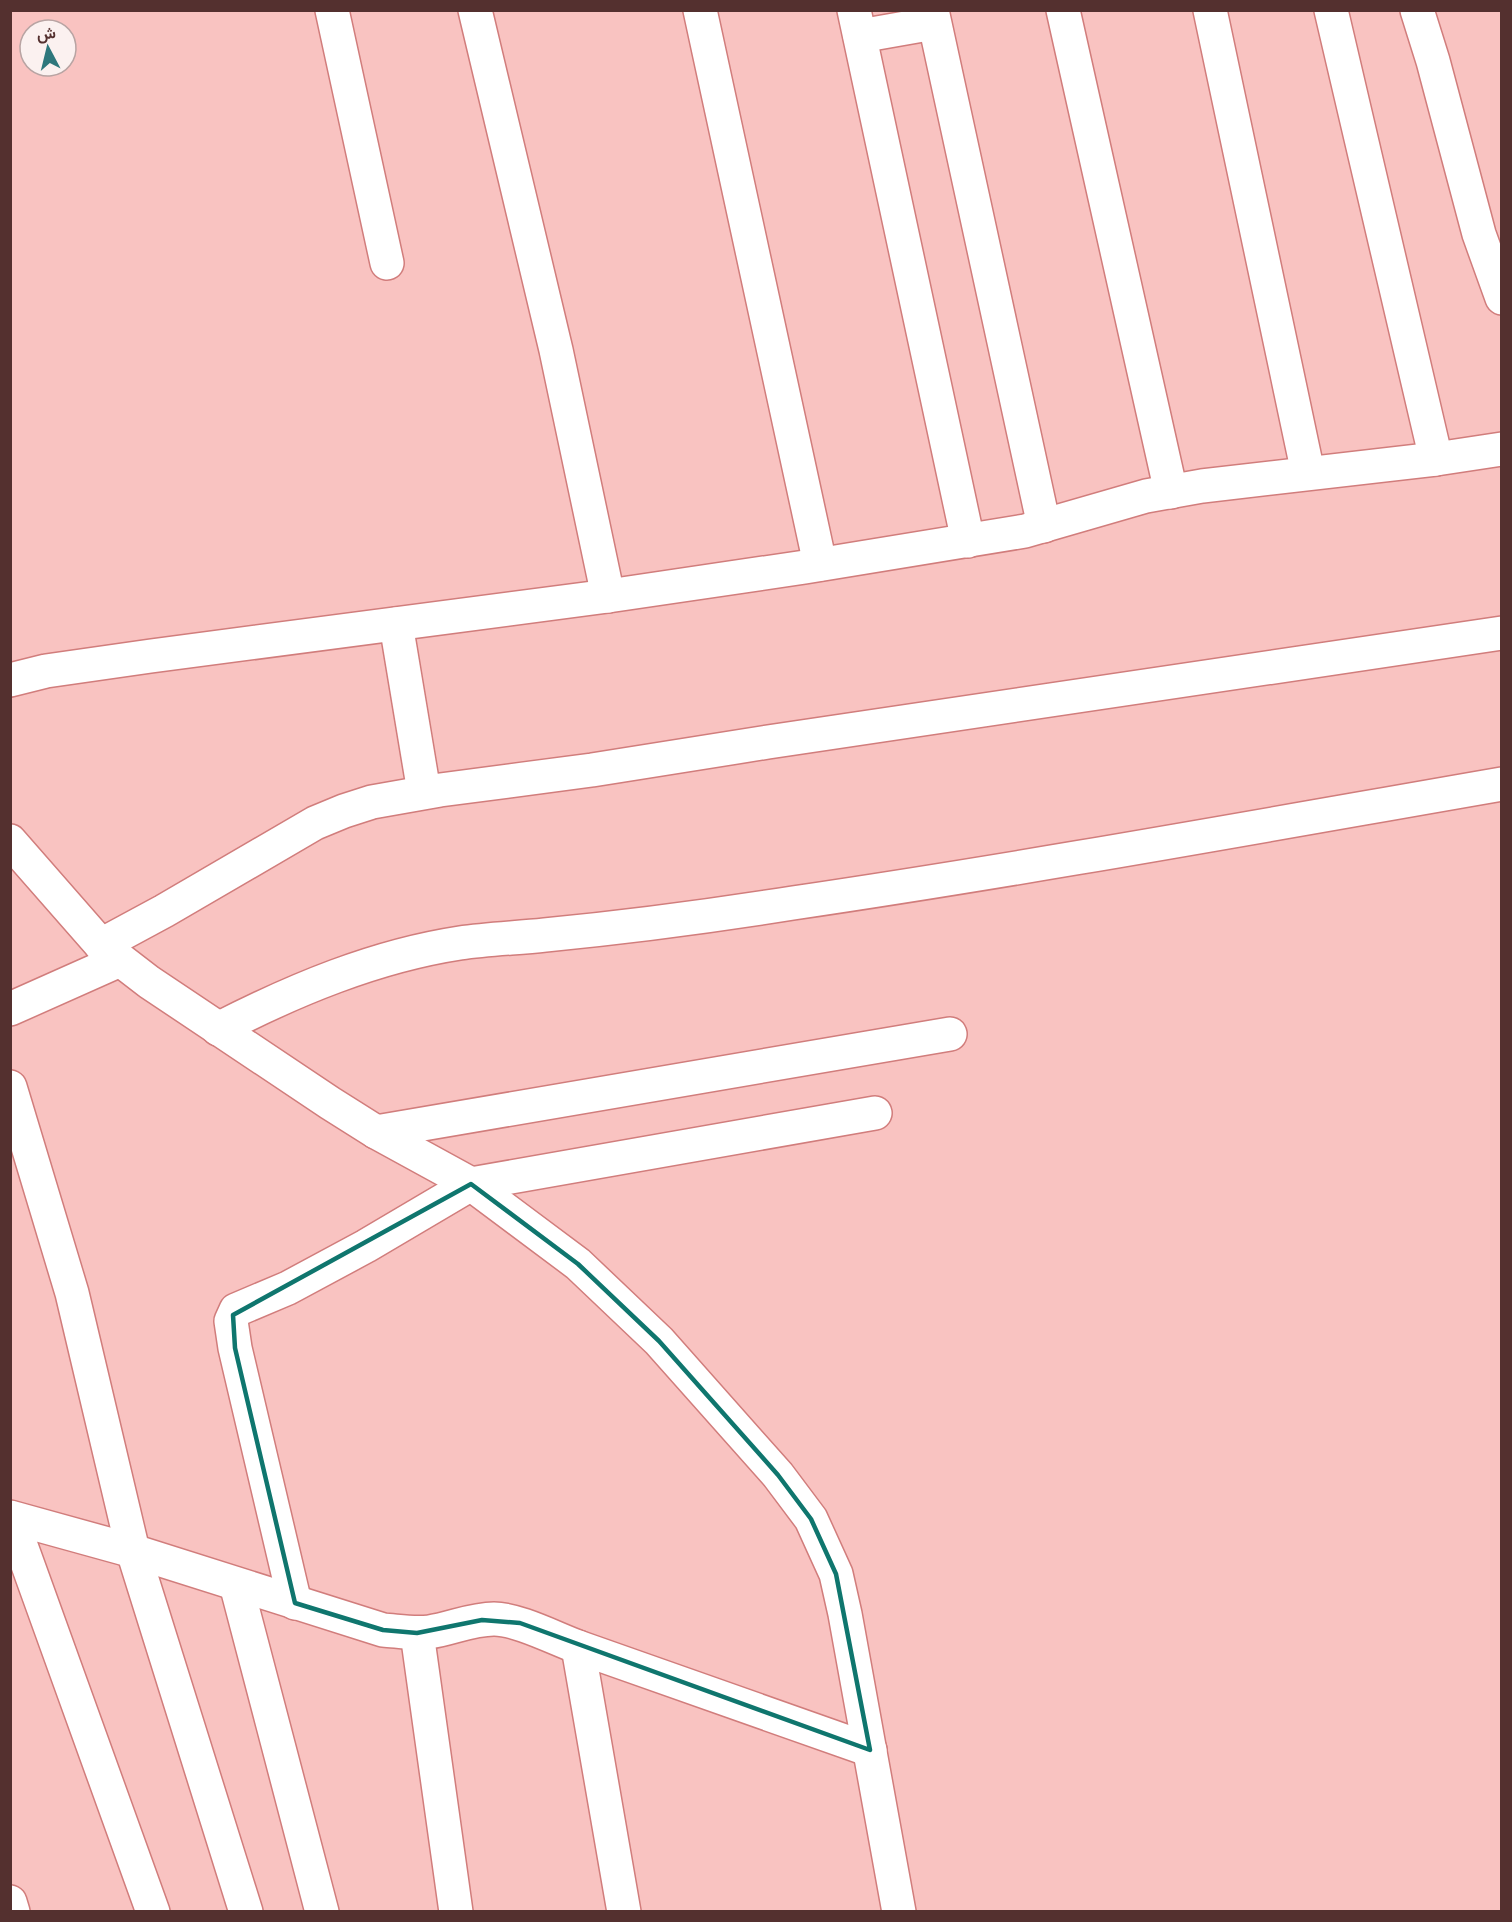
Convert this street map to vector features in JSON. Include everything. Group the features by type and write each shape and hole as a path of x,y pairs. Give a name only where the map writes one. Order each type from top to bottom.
{"street":[{"path":"332,10 387,263"},
{"path":"476,10 555,350 608,596"},
{"path":"700,10 820,564"},
{"path":"1063,10 1171,492"},
{"path":"1210,10 1308,472"},
{"path":"1331,10 1436,459"},
{"path":"1417,10 1433,61 1479,234 1502,298"},
{"path":"968,541 857,23 933,17 1044,525"},
{"path":"10,680 46,671 608,596 968,541 1044,525 1146,496 1202,486 1436,459 1502,449"},
{"path":"396,624 424,792"},
{"path":"10,1009 111,952 164,911 315,823 372,802 424,792 592,770 804,736 1502,633"},
{"path":"219,1029 253,1011 350,971 404,955 459,943 727,914 909,886 1502,784"},
{"path":"10,841 111,952 219,1029 330,1103 471,1184 578,1264 659,1341 778,1475 811,1519 836,1574 899,1911"},
{"path":"376,1131 950,1034"},
{"path":"10,1087 72,1293 134,1551 246,1911"},
{"path":"295,1603 234,1348 231,1321 236,1310 288,1288 471,1184 875,1113"},
{"path":"11,1517 134,1551 382,1630 432,1632 482,1620 496,1619 520,1623 578,1647 870,1750"},
{"path":"11,1517 153,1911"},
{"path":"236,1584 322,1911"},
{"path":"417,1633 456,1911"},
{"path":"578,1647 624,1911"},
{"path":"10,1902 14,1911"}],"highlighted area":[{"path":"471,1184 578,1264 659,1341 778,1475 811,1519 836,1574 870,1750 520,1623 482,1620 417,1633 383,1630 295,1603 235,1348 233,1315"}]}
